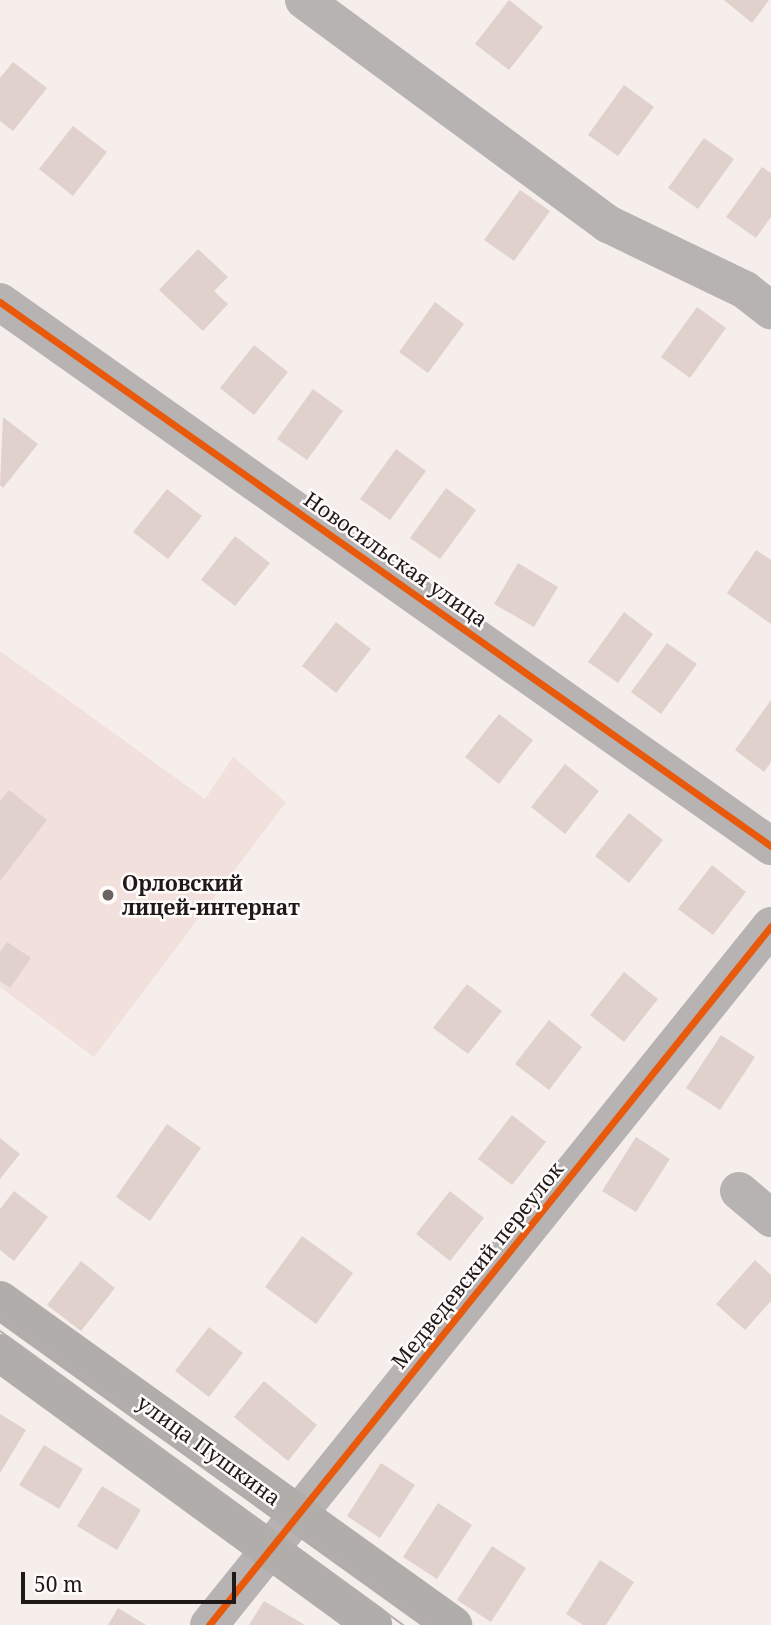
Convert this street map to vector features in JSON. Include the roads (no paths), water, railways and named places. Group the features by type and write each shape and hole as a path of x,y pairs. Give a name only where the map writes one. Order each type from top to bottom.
{"main road":[{"name":"улица Пушкина","path":"0,1300 453,1625"},
{"path":"0,1353 373,1625"}],"street":[{"path":"304,0 608,224 745,290 771,310"},
{"name":"Новосильская улица","path":"0,302 771,846"},
{"name":"Медведевский переулок","path":"209,1625 771,926"},
{"path":"738,1191 771,1218"}],"tram line":[{"path":"0,1316 428,1625"},
{"path":"0,1331 403,1625"}],"place":[{"name":"Орловский лицей-интернат","path":"108,895"}]}
